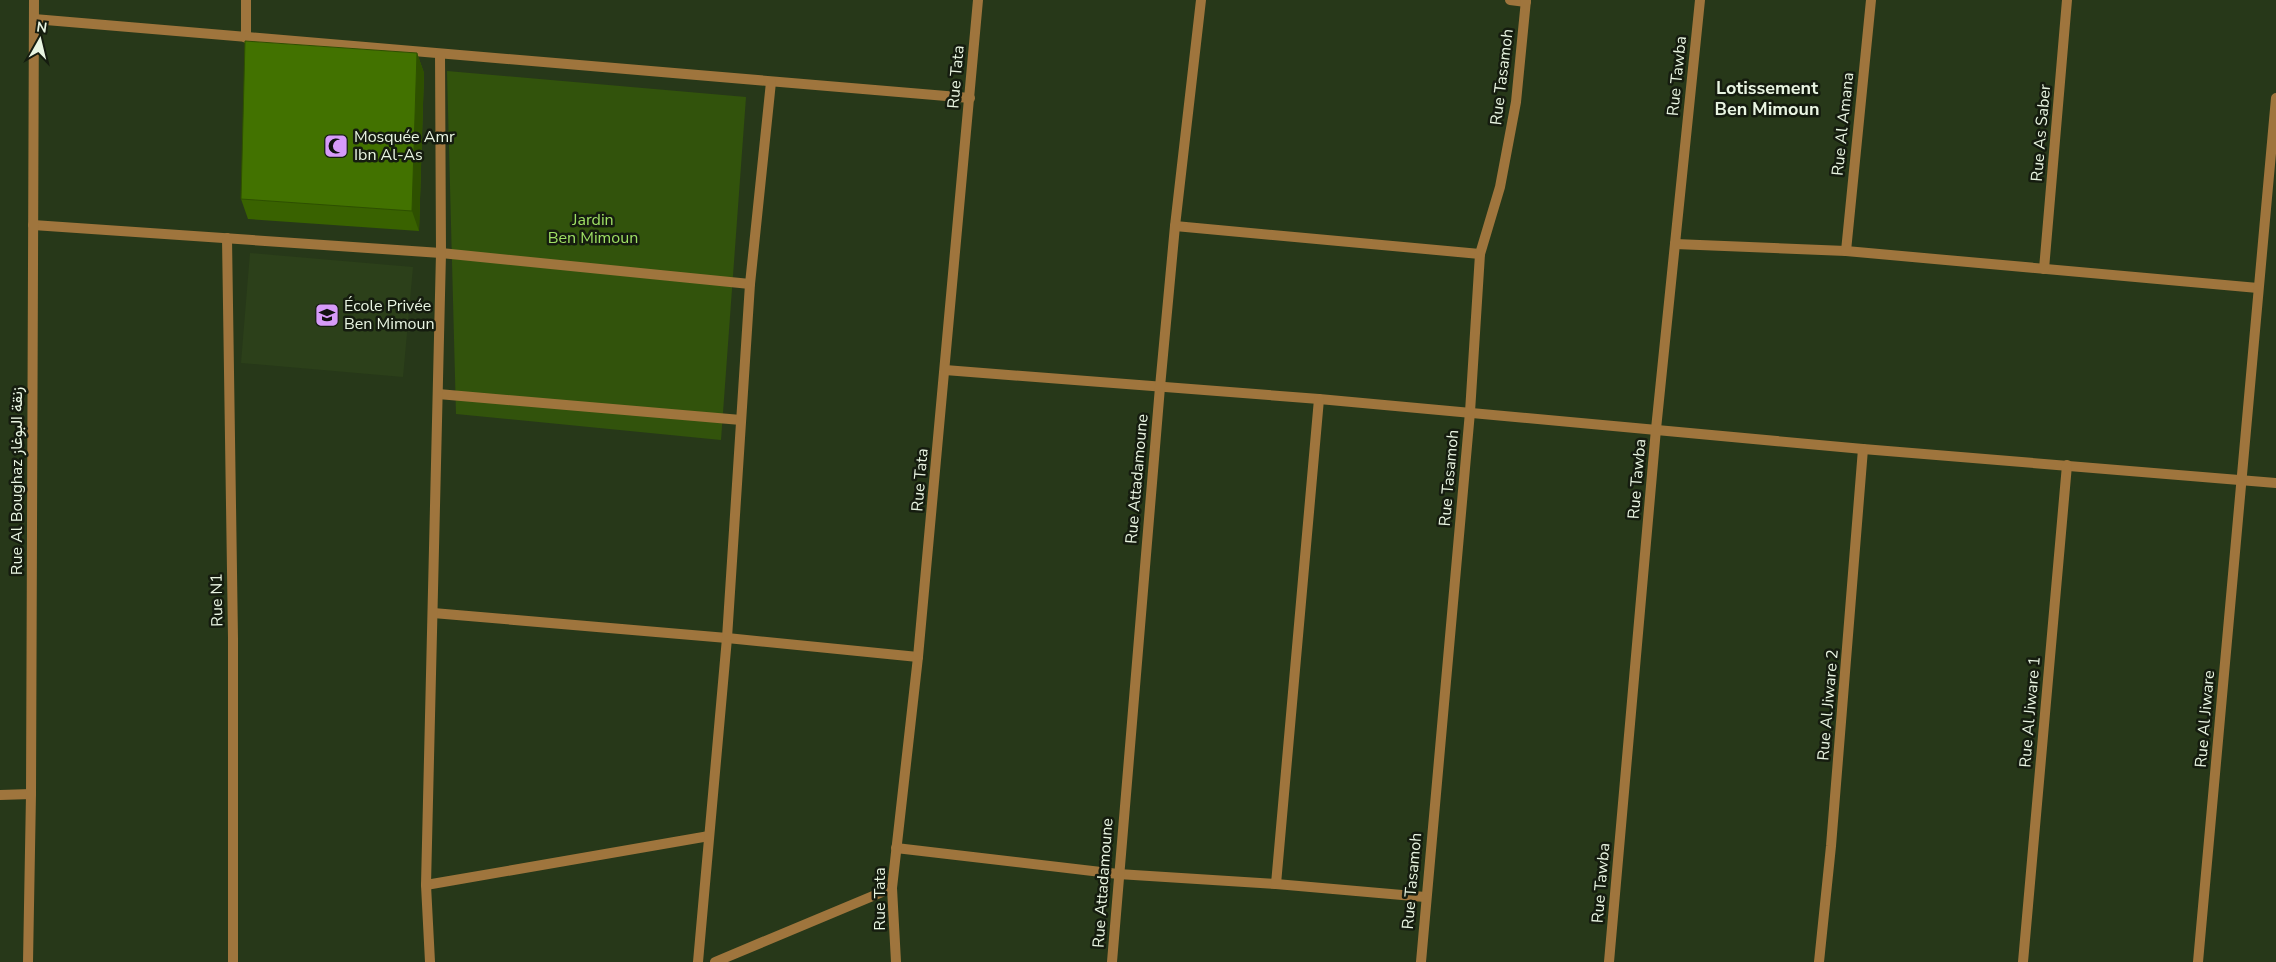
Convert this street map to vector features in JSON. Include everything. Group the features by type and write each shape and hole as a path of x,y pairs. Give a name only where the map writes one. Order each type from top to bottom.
{"street":[{"name":"Rue Al Boughaz زنقة البوغاز","path":"28,962 31,794 34,0"},
{"path":"246,0 246,38"},
{"name":"Rue Tata","path":"896,962 892,888 918,656 978,0"},
{"name":"Rue Attadamoune","path":"1112,962 1160,387 1175,226 1201,0"},
{"path":"1510,0 1526,1"},
{"name":"Rue Tawba","path":"1609,962 1656,429 1700,0"},
{"name":"Rue Al Amana","path":"1846,250 1871,0"},
{"name":"Rue As Saber","path":"2044,269 2067,0"},
{"name":"Rue Tasamoh","path":"1421,962 1425,897 1470,412 1480,254 1500,187 1516,102 1526,1"},
{"path":"34,19 970,98"},
{"path":"430,962 426,886 441,253 440,54"},
{"path":"698,962 726,638 750,284 771,82"},
{"name":"Rue Al Jiware","path":"2198,962 2276,98"},
{"path":"33,225 441,253 750,284"},
{"path":"1175,226 1480,254"},
{"name":"Rue N1","path":"227,238 232,638 233,962"},
{"path":"1675,244 1846,250 2258,288"},
{"path":"945,370 1319,399 1863,449 2276,483"},
{"path":"438,394 741,420"},
{"path":"1276,884 1319,399"},
{"name":"Rue Al Jiware 2","path":"1819,962 1832,836 1863,449"},
{"name":"Rue Al Jiware 1","path":"2023,962 2067,465"},
{"path":"433,613 918,656"},
{"path":"0,795 31,794"},
{"path":"426,886 709,836"},
{"path":"896,848 1118,874 1276,884 1425,897"},
{"path":"715,962 892,888"}],"shaded area":[{"name":"École Privée Ben Mimoun","path":"250,253 413,267 403,377 241,363"}],"green space":[{"name":"Jardin Ben Mimoun","path":"447,71 746,97 721,440 456,414"}],"building":[{"name":"Mosquée Amr Ibn Al-As","path":"245,41 417,53 412,211 241,199"}],"place":[{"name":"Mosquée Amr Ibn Al-As","path":"336,146"},
{"name":"École Privée Ben Mimoun","path":"327,315"}],"district":[{"name":"Lotissement Ben Mimoun","path":"1767,98"}]}
